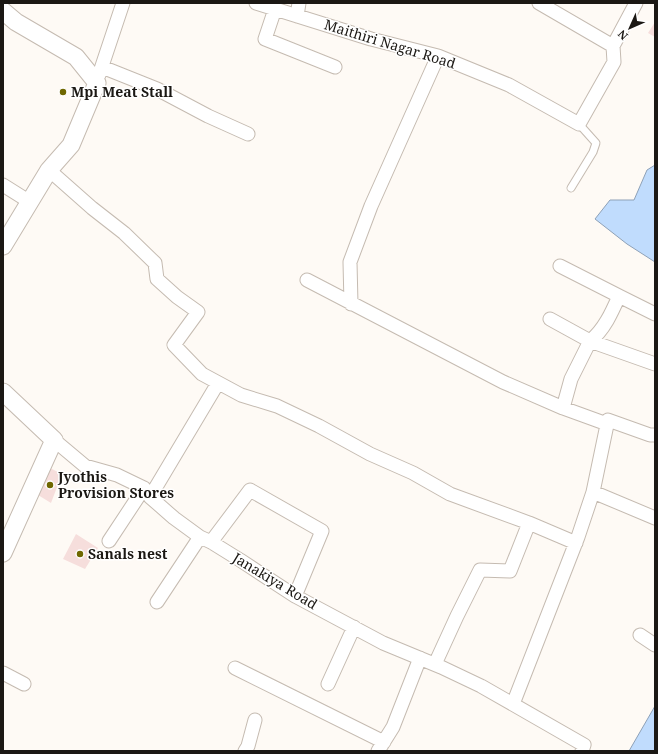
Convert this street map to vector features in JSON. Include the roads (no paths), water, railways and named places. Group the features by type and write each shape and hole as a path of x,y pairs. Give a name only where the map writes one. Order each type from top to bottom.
{"street":[{"path":"3,246 49,170 72,145 102,67 124,3"},
{"name":"Maithiri Nagar Road","path":"256,3 275,9 298,9 371,39 438,56 509,85 579,124"},
{"path":"539,3 613,46"},
{"path":"579,124 614,62 613,46 636,3"},
{"path":"275,9 265,38 335,67"},
{"path":"3,11 16,22 76,57 96,83"},
{"path":"351,304 350,262 371,206 438,56"},
{"path":"102,67 157,89 208,116 248,134"},
{"path":"49,170 92,208 124,233 155,263 157,279 177,297 198,312 174,344 202,374 240,395 277,406 319,426 370,454 413,473 450,494 576,543"},
{"path":"3,185 30,202"},
{"path":"560,266 655,314"},
{"path":"307,280 503,382 563,408 607,424"},
{"path":"563,408 571,379 590,341 596,337 611,315 619,296"},
{"path":"550,319 590,341 655,364"},
{"path":"109,540 147,493 218,383"},
{"path":"3,392 54,440 3,553"},
{"path":"513,704 576,543 593,492 608,420 650,435 655,435"},
{"name":"Janakiya Road","path":"54,440 85,466 117,475 147,493 174,518 295,596 383,643 435,664 481,686 584,745 582,751"},
{"path":"157,602 205,539 250,490 322,531 295,596"},
{"path":"593,492 655,518"},
{"path":"435,664 480,570 510,571 529,524"},
{"path":"328,684 354,627"},
{"path":"640,635 655,645"},
{"path":"235,668 381,747 393,727 420,658"},
{"path":"3,673 24,684"},
{"path":"245,751 248,746 255,720"}],"lane":[{"path":"571,188 593,152 596,143 579,124"}],"water":[{"path":"655,165 655,262 627,244 595,219 610,200 634,200 647,170"},
{"path":"655,706 655,751 629,751"}],"place":[{"name":"Mpi Meat Stall","path":"63,92"},
{"name":"Jyothis Provision Stores","path":"50,485"},
{"name":"Sanals nest","path":"80,554"}]}
